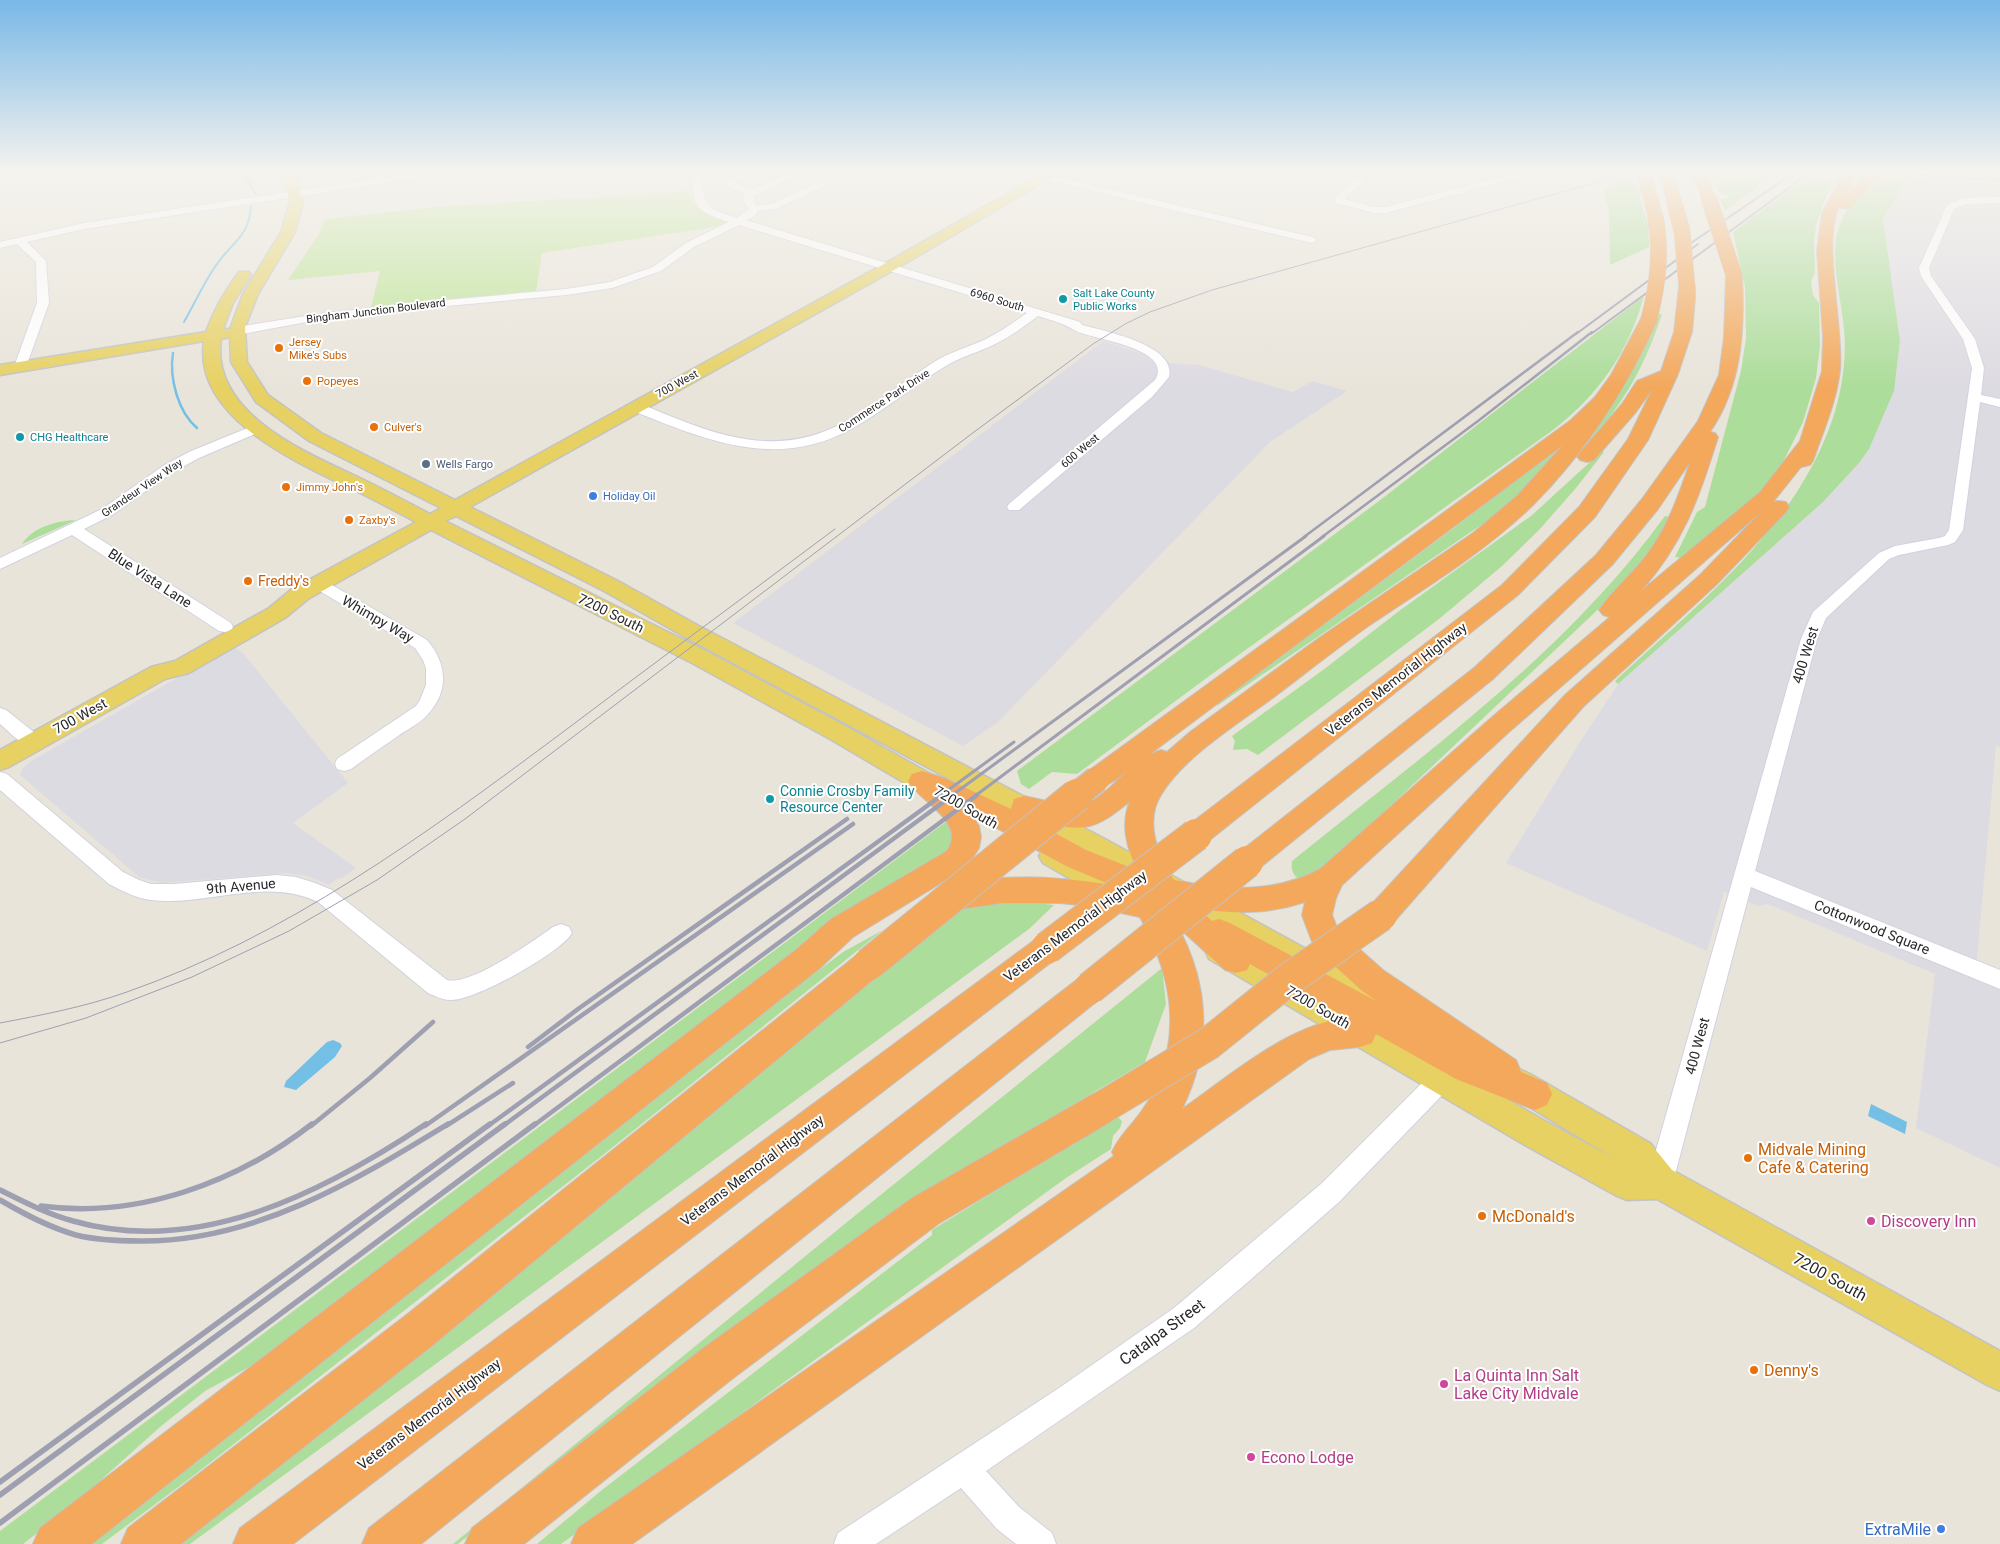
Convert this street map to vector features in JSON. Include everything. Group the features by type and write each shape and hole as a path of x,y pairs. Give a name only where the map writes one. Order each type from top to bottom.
{"highway":[{"path":"1088,1194 1153,1127 1169,1100 1181,1070 1188,1027 1184,985 1142,842 1139,820 1141,810 1152,785 1192,745 1330,642 1461,552 1520,505 1535,490 1596,417 1630,360 1649,319 1657,288 1658,245"},
{"name":"Veterans Memorial Highway","path":"256,1544 1047,948 1510,590 1587,512 1638,440 1669,374 1683,332 1688,299 1683,245"},
{"path":"1500,725 1644,576 1665,544 1678,518 1697,471 1728,375 1733,337 1735,298 1734,275 1725,245"},
{"path":"488,1544 717,1364 910,1222 1208,1044 1289,979 1381,915 1574,701 1709,578 1772,514 1793,488 1810,443 1831,371 1832,336 1825,245"},
{"path":"1461,552 1504,527 1550,491 1591,452 1629,408 1644,385 1669,374"},
{"path":"385,1544 1090,988 1484,673 1604,560 1650,504 1708,421 1728,375"},
{"path":"144,1544 405,1342 1097,779 1578,424 1598,406 1615,386"},
{"path":"808,959 888,917 931,902 962,895 1050,890 1158,898 1262,900 1305,891 1331,877 1500,725 1767,496 1810,443"},
{"path":"1024,807 1083,818 1102,808 1151,765 1192,745"},
{"path":"922,781 959,794 1074,857 1158,898 1468,1068 1535,1094"},
{"path":"56,1544 808,959 842,928 952,863 963,852 968,839 964,823 922,781"},
{"path":"1080,838 1236,960"},
{"path":"1331,877 1316,914 1325,938 1372,980 1535,1094"},
{"path":"594,1544 1297,1048 1328,1035 1360,1032"}],"main road":[{"name":"7200 South","path":"266,245 227,301 210,345 211,357 218,381 231,403 257,428 284,446 572,594 664,639 922,781"},
{"name":"7200 South","path":"281,245 247,298 240,315 237,331 237,350 245,374 256,391 273,410 296,427 611,586 691,631 1080,838"},
{"name":"700 West","path":"0,761 159,672 181,668 277,613 309,589 927,245"},
{"name":"Bingham Junction Boulevard","path":"0,370 237,331"},
{"name":"700 West","path":"159,672 168,659 264,605 309,589"},
{"name":"7200 South","path":"1236,960 1442,1079 1627,1182 1660,1182"},
{"name":"7200 South","path":"1535,1094 1638,1154 1660,1182 2000,1372"}],"street":[{"path":"20,367 44,300 41,261 24,245"},
{"name":"Bingham Junction Boulevard","path":"237,331 312,318 403,306 603,287 652,272 690,245"},
{"path":"817,245 889,267"},
{"name":"400 West","path":"1660,1182 1800,669 1814,624 1824,608 1884,556 1943,542 1954,534 1976,397 1978,368 1969,339 1926,276 1924,268 1934,245"},
{"name":"6960 South","path":"889,267 1076,324 1078,327 1160,354"},
{"name":"Commerce Park Drive","path":"636,406 713,438 732,443 767,447 807,442 827,436 850,425 940,364 996,339 1036,312"},
{"name":"600 West","path":"1014,507 1147,394 1159,388 1172,375 1173,366 1160,354"},
{"path":"1976,397 2000,403"},
{"name":"Grandeur View Way","path":"0,564 107,512 186,459 257,428"},
{"name":"Blue Vista Lane","path":"74,529 225,627"},
{"name":"Whimpy Way","path":"309,589 421,644 429,653 435,666 435,688 431,698 422,710 344,764"},
{"path":"0,714 34,742"},
{"name":"9th Avenue","path":"0,779 116,878 133,887 151,892 174,892 278,882 308,888 331,900 436,986 444,990 452,991 476,985 546,944 561,933"},
{"name":"Cottonwood Square","path":"1744,875 2000,980"},
{"name":"Catalpa Street","path":"849,1544 1134,1354 1228,1282 1330,1193 1442,1079"},
{"path":"963,1468 1008,1518 1041,1544"}],"shaded area":[{"path":"1887,245 2000,245 2000,747 1996,746 1975,980 2000,990 2000,1168 1916,1128 1935,974 1768,904 1758,906 1724,892 1707,951 1506,863 1618,684 1823,502 1859,463 1869,449 1894,391 1900,341"},
{"path":"1103,341 1144,354 1154,362 1199,365 1293,392 1312,381 1347,391 1270,442 997,723 963,746 733,623"},
{"path":"233,646 243,653 348,783 293,823 356,868 329,885 308,876 285,873 163,883 139,877 20,775 23,768 31,761"}],"green space":[{"path":"312,245 595,245 542,253 536,292 371,307 380,271 288,280"},
{"path":"1610,245 1649,245 1649,247 1610,265"},
{"path":"1736,245 1814,245 1815,272 1811,282 1813,295 1819,303 1820,346 1816,378 1803,422 1780,468 1754,499 1682,558 1675,557 1697,512 1705,507 1741,371 1746,338 1745,287"},
{"path":"1836,245 1887,245 1900,341 1894,391 1869,449 1859,463 1823,502 1618,684 1615,681 1737,567 1790,502 1812,467 1833,417 1844,367 1844,329 1835,258"},
{"path":"1644,296 1630,336 1610,371 1584,402 1553,430 1212,674 1077,774 1052,772 1029,789 1021,784 1017,771 1379,501"},
{"path":"1657,314 1662,314 1655,335 1628,390 1605,423 1577,455 1625,385"},
{"path":"1559,447 1528,486 1497,514 1216,705 1454,528"},
{"path":"1601,452 1604,452 1576,488 1539,530 1502,566 1439,619 1258,755 1247,749 1233,750 1235,741 1232,736 1327,667 1399,611 1531,516"},
{"path":"1665,516 1672,518 1649,557 1610,598 1328,865 1301,881 1296,877 1292,870 1292,861 1442,741 1538,658 1626,566"},
{"path":"76,520 22,544 32,533 39,529 61,522"},
{"path":"947,821 958,831 954,847 791,954 251,1366 205,1391 160,1427 101,1480 102,1483 23,1544 0,1544 0,1531"},
{"path":"1028,902 1054,905 1029,929 190,1544 175,1544 730,1099 966,903"},
{"path":"883,930 608,1151 193,1476 102,1544 68,1544 595,1139 843,952"},
{"path":"1162,968 1166,1004 1145,1062 932,1188 514,1498 458,1544 453,1544 852,1218"},
{"path":"1117,1116 1122,1121 1120,1128 1113,1136 1111,1149 1066,1178 561,1544 537,1544 602,1490 932,1235 932,1230"}],"water":[{"path":"333,1040 342,1046 335,1057 296,1090 284,1087 286,1081 327,1042"},
{"path":"1871,1104 1907,1122 1905,1134 1868,1116"}],"waterway":[{"path":"184,322 212,271 233,245"},
{"path":"173,353 172,373 176,394 185,413 197,428"}],"tram line":[{"path":"0,1043 86,1018 192,977 289,931 377,880 465,819 974,432 1093,344 1127,323 1150,312 1212,290 1373,245"},
{"path":"0,1023 78,1007 124,993 184,970 242,943 298,913 407,845 459,808 835,529"}],"railway":[{"path":"1576,334 1697,245"},
{"path":"1591,334 1711,245"},
{"path":"1304,537 1578,332"},
{"path":"1322,537 1478,421 1592,332"},
{"path":"951,796 1306,536"},
{"path":"975,796 1324,536"},
{"path":"940,796 1014,742"},
{"path":"488,1126 942,795"},
{"path":"503,1126 953,795"},
{"path":"533,1126 977,795"},
{"path":"528,1047 578,1009 847,819"},
{"path":"425,1126 853,824"},
{"path":"311,1126 370,1078 433,1022"},
{"path":"446,1126 513,1083"},
{"path":"41,1206 77,1209 113,1207 149,1201 184,1192 251,1164 312,1124"},
{"path":"0,1190 63,1218 120,1230 167,1231 213,1224 258,1212 303,1194 346,1173 426,1124"},
{"path":"0,1200 46,1224 84,1237 132,1241 182,1239 223,1231 263,1220 301,1205 376,1167 448,1124"},
{"path":"0,1482 490,1124"},
{"path":"0,1495 505,1124"},
{"path":"0,1523 535,1124"}],"place":[{"name":"Salt Lake County Public Works","path":"1063,299"},
{"name":"Jersey Mike's Subs","path":"279,348"},
{"name":"Popeyes","path":"307,381"},
{"name":"Culver's","path":"374,427"},
{"name":"CHG Healthcare","path":"20,437"},
{"name":"Wells Fargo","path":"426,464"},
{"name":"Jimmy John's","path":"286,487"},
{"name":"Holiday Oil","path":"593,496"},
{"name":"Zaxby's","path":"349,520"},
{"name":"Freddy's","path":"248,581"},
{"name":"Connie Crosby Family Resource Center","path":"770,799"},
{"name":"Midvale Mining Cafe & Catering","path":"1748,1158"},
{"name":"McDonald's","path":"1482,1216"},
{"name":"Discovery Inn","path":"1871,1221"},
{"name":"Denny's","path":"1754,1370"},
{"name":"La Quinta Inn Salt Lake City Midvale","path":"1444,1384"},
{"name":"Econo Lodge","path":"1251,1457"},
{"name":"ExtraMile","path":"1941,1529"}]}
